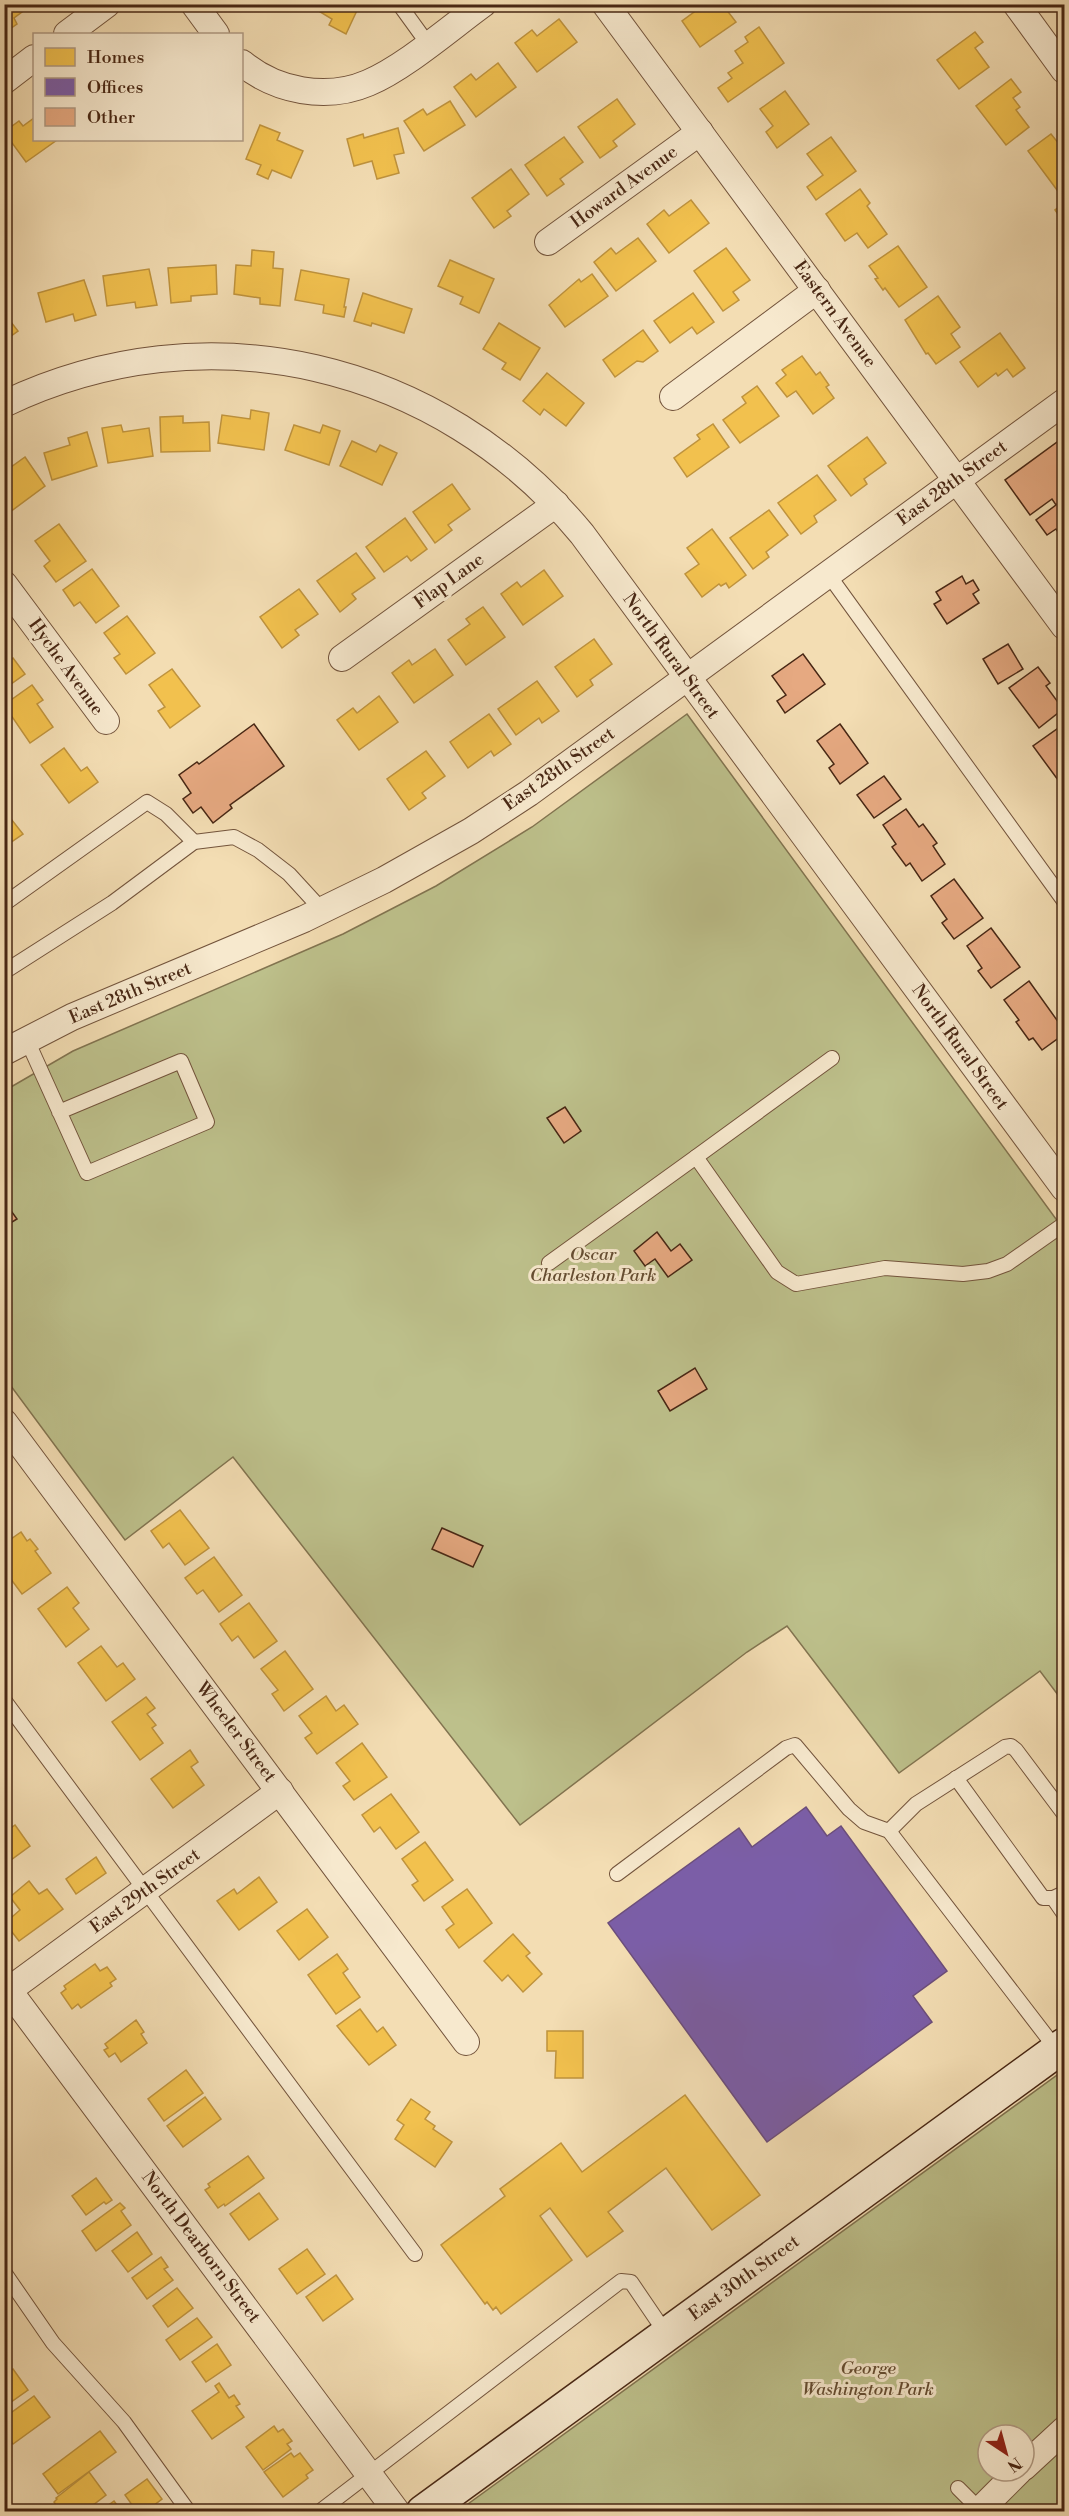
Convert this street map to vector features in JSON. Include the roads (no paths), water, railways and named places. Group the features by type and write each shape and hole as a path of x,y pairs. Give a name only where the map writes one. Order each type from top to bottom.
{"main road":[{"name":"East 30th Street","path":"423,2511 1061,2047"}],"street":[{"path":"68,33 107,4"},
{"path":"194,4 215,33"},
{"path":"243,64 262,77 286,86 318,92 368,84 392,71 483,4"},
{"name":"Eastern Avenue","path":"605,4 1065,626"},
{"path":"1016,4 1065,70"},
{"path":"4,81 33,59"},
{"name":"Howard Avenue","path":"548,242 700,132"},
{"path":"673,397 817,290"},
{"name":"North Rural Street","path":"4,404 56,383 126,365 175,358 226,357 296,364 354,378 400,395 471,432 519,469 556,504 588,543 1065,1188"},
{"name":"East 28th Street","path":"4,1052 72,1017 322,910 384,880 487,820 529,793 686,676 1065,402"},
{"name":"Flap Lane","path":"342,658 556,504"},
{"name":"Hyche Avenue","path":"4,584 106,721"},
{"name":"Wheeler Street","path":"4,1422 466,2042"},
{"name":"East 29th Street","path":"7,1987 146,1890 280,1791"},
{"name":"North Dearborn Street","path":"7,1987 397,2511"},
{"path":"1036,2456 1065,2430"},
{"path":"980,2511 1007,2483"}],"lane":[{"path":"399,4 428,44"},
{"path":"828,574 1065,901"},
{"path":"4,904 147,802 166,814 194,842"},
{"path":"4,972 112,903 194,842 234,837 258,850 289,874 322,910"},
{"path":"27,1040 59,1112 87,1173 207,1122 181,1061 59,1112"},
{"path":"549,1263 832,1058"},
{"path":"696,1157 777,1272 789,1282 796,1284 885,1268 963,1274 988,1271 1007,1264 1065,1224"},
{"path":"4,1700 415,2254"},
{"path":"618,1874 786,1748 795,1745 849,1809 864,1822 889,1831 1061,2047"},
{"path":"889,1831 916,1804 1005,1747 1011,1746 1065,1814"},
{"path":"956,1778 1043,1898 1059,1895 1065,1914"},
{"path":"4,2272 52,2343 124,2422 189,2511"},
{"path":"319,2511 370,2475 621,2281 631,2282 667,2335"},
{"path":"958,2488 980,2511"}],"park label":[{"name":"Oscar Charleston Park","path":"593,1264"},
{"name":"George Washington Park","path":"868,2378"}]}
